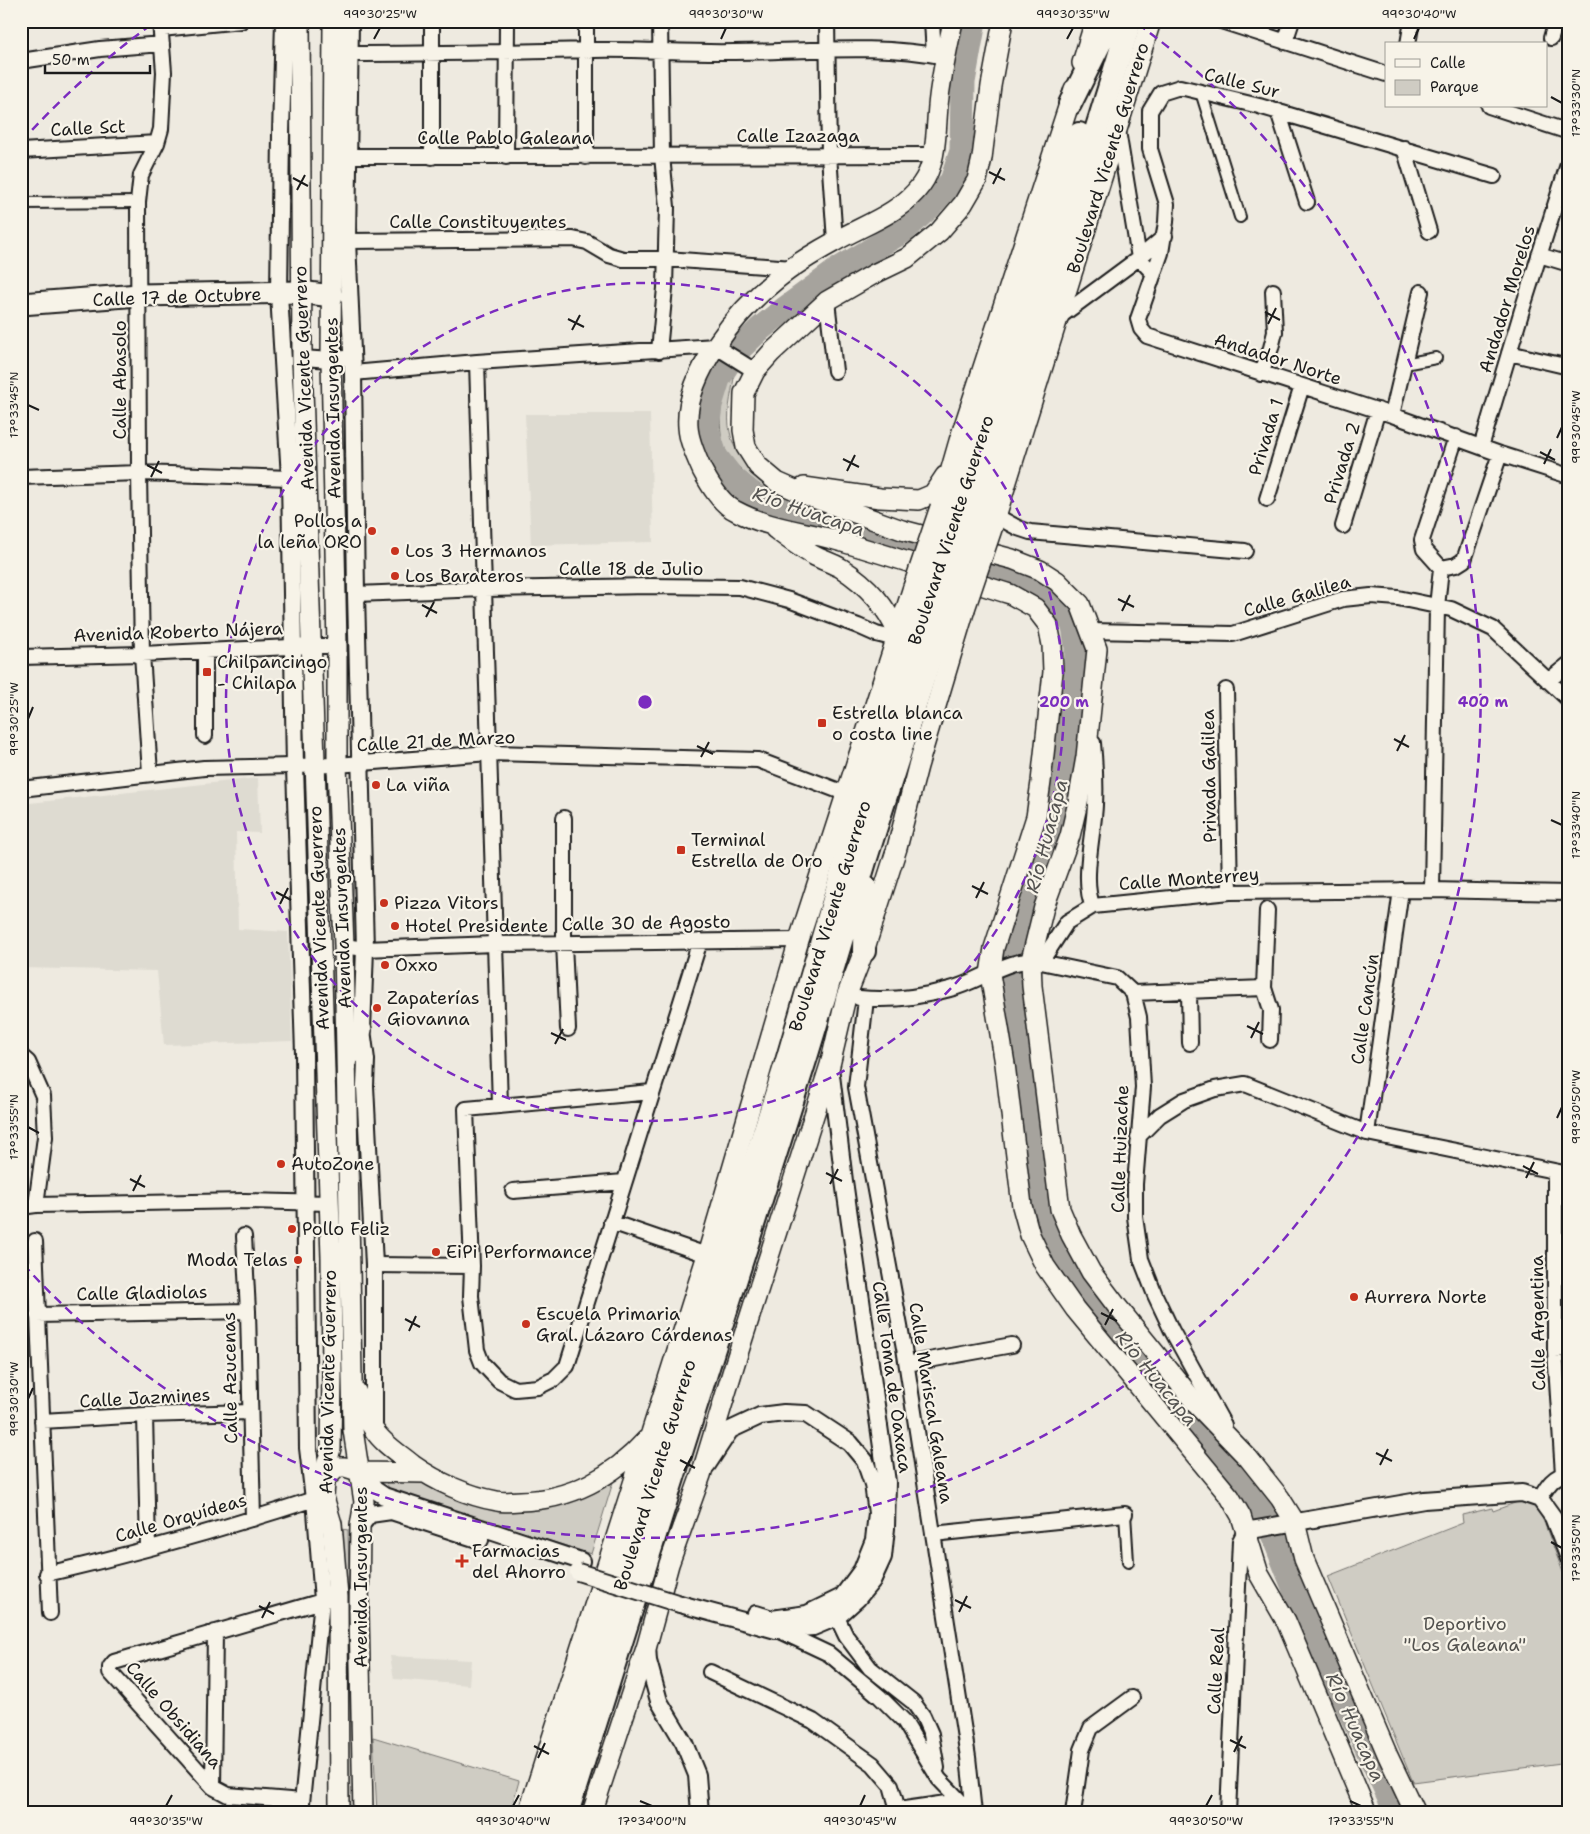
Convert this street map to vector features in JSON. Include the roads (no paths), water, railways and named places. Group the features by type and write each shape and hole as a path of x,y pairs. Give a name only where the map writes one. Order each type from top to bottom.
{"highway":[{"path":"1070,104 1111,21"},
{"name":"Boulevard Vicente Guerrero","path":"972,517 1021,306 1116,21"},
{"name":"Boulevard Vicente Guerrero","path":"548,1813 788,1057 854,831 939,599 972,517 1130,21"},
{"name":"Boulevard Vicente Guerrero","path":"567,1813 808,1054 866,858 939,599"},
{"path":"864,951 866,858"}],"main road":[{"name":"Avenida Vicente Guerrero","path":"300,21 300,292 329,1203 332,1411 331,1448 321,1492 332,1524 330,1599 339,1813"},
{"name":"Avenida Insurgentes","path":"333,21 330,360 337,646 337,766 344,946 354,1387 353,1430 361,1472 364,1502 360,1526 359,1613 363,1813"},
{"path":"953,21 940,56 933,155 929,170 920,186 900,206 834,241 776,280 754,301 718,348 703,364 692,394 688,426 693,450 704,474 719,497 734,511 765,523 834,540 1010,594 1035,608 1048,625 1052,646 1053,672 1042,782 1036,817 994,948 993,972 1022,1206 1030,1235 1045,1266 1075,1309 1230,1497 1250,1530 1259,1574 1286,1621 1367,1813"},
{"path":"1002,21 982,158 977,180 963,204 939,232 907,258 874,274 827,301 771,353 755,371 744,393 743,430 746,446 758,466 777,482 811,497 902,530 1012,559 1040,570 1057,581 1080,604 1097,649 1090,716 1078,802 1070,836 1044,907 1033,960 1032,986 1060,1209 1071,1236 1091,1272 1116,1305 1198,1406 1249,1459 1280,1498 1388,1756 1416,1813"},
{"name":"Boulevard Vicente Guerrero","path":"972,517 960,441 1070,104 1095,21"},
{"name":"Boulevard Vicente Guerrero","path":"592,1813 647,1644 669,1564 701,1475 830,1065 846,997 864,951 897,848 918,766 939,599 972,517 1058,318 1151,21"},
{"name":"Calle 17 de Octubre","path":"21,304 139,295 279,294 300,292 332,296"},
{"path":"788,487 808,486 880,498 919,500 933,494 942,482 960,441"},
{"path":"765,523 812,554 841,568 861,584 882,604 892,617 898,634"},
{"name":"Boulevard Vicente Guerrero","path":"528,1813 639,1466 652,1433 707,1255 799,940 898,634 939,599"},
{"path":"346,1063 362,1030"},
{"path":"327,1167 348,1168"},
{"path":"354,1387 374,1430 388,1446 425,1473 460,1491 498,1502 534,1501 571,1493 607,1474 632,1456 652,1433"},
{"path":"321,1492 338,1467 345,1466 361,1472 425,1473"}],"street":[{"path":"161,25 241,21"},
{"path":"284,21 280,134 279,294 290,478 292,647 304,1054 308,1448 321,1492"},
{"path":"350,21 346,241 353,373 356,594 365,949 362,1030 366,1060 365,1086 374,1265 374,1430"},
{"path":"432,21 432,157"},
{"path":"506,156 507,21"},
{"path":"586,21 586,157"},
{"path":"659,351 666,259 667,207 662,156 662,51 660,21"},
{"path":"828,21 829,155 834,241"},
{"path":"348,54 587,50 735,52 828,48 940,56 932,21"},
{"path":"1220,21 1385,74"},
{"path":"1285,42 1292,21"},
{"path":"1408,42 1412,21"},
{"path":"1551,38 1556,21"},
{"name":"Calle Abasolo","path":"150,773 142,654 138,202 141,175 157,143 161,129 164,72 161,25"},
{"path":"21,61 100,49 162,44"},
{"name":"Calle Sur","path":"1154,274 1162,253 1167,204 1150,149 1150,110 1161,93 1180,87 1278,112 1494,176"},
{"path":"1201,92 1240,217"},
{"path":"1495,108 1569,132"},
{"path":"1278,112 1307,202"},
{"path":"1117,129 1139,258 1154,274"},
{"name":"Calle Sct","path":"21,151 157,143"},
{"path":"1404,148 1429,231"},
{"name":"Calle Izazaga","path":"662,156 933,155"},
{"name":"Calle Pablo Galeana","path":"347,156 662,156"},
{"name":"Andador Morelos","path":"1481,447 1569,161"},
{"path":"21,203 138,202"},
{"path":"1058,318 1139,258 1165,236"},
{"name":"Calle Constituyentes","path":"346,241 573,239 587,242 609,255 622,259 666,259 793,268"},
{"path":"1539,255 1569,264"},
{"name":"Andador Norte","path":"1154,274 1138,319 1141,329 1147,336 1260,374 1378,410 1500,454 1569,476"},
{"path":"1260,374 1271,348 1275,332 1273,291"},
{"path":"1392,415 1421,292"},
{"path":"827,301 835,371"},
{"path":"353,373 477,362 718,348 755,371"},
{"path":"1509,352 1569,367"},
{"path":"302,358 330,360 352,356"},
{"path":"1404,364 1436,358"},
{"path":"477,362 500,1106"},
{"name":"Privada 1","path":"1267,499 1302,386"},
{"name":"Privada 2","path":"1343,526 1378,410"},
{"path":"1432,890 1437,607 1441,568 1424,549 1422,540 1456,437"},
{"path":"1441,568 1456,565 1464,560 1500,454"},
{"path":"21,477 139,473 290,478"},
{"path":"972,517 1030,532 1245,551"},
{"name":"Calle 18 de Julio","path":"356,594 484,589 650,586 740,587 789,600 876,634 888,637 898,634"},
{"name":"Calle Galilea","path":"1091,630 1233,634 1342,600 1371,596 1398,598 1451,609 1493,629 1569,700"},
{"name":"Avenida Roberto Nájera","path":"21,656 142,654 337,646"},
{"path":"205,651 205,736"},
{"path":"1548,680 1569,664"},
{"name":"Privada Galilea","path":"1226,690 1230,892"},
{"path":"1090,716 1096,777 1088,897 1093,906"},
{"name":"Calle 21 de Marzo","path":"21,789 204,768 337,766 489,753 758,760 847,794"},
{"path":"564,818 564,943 568,1029"},
{"name":"Calle Cancún","path":"1366,1133 1401,890"},
{"name":"Calle Monterrey","path":"1033,960 1067,922 1093,906 1230,892 1432,890 1569,893"},
{"path":"1267,910 1264,988 1271,1010 1270,1040"},
{"name":"Calle 30 de Agosto","path":"344,946 365,949 494,944 799,940"},
{"path":"652,1092 466,1109 472,1266 471,1296 477,1350 482,1363 498,1381 515,1389 538,1387 554,1379 567,1366 700,941"},
{"path":"846,997 866,999 908,997 952,989 993,972 1033,960 1117,978 1133,993 1264,988"},
{"path":"1189,991 1190,1043"},
{"name":"Calle Huizache","path":"1133,993 1139,1017 1143,1088 1135,1184 1135,1217 1141,1259 1155,1295 1192,1370 1222,1423 1249,1459"},
{"name":"Calle Mariscal Galeana","path":"866,999 856,1087 907,1364 968,1757 973,1813"},
{"path":"24,1061 43,1096 44,1104 45,1136 36,1205"},
{"name":"Calle Toma de Oaxaca","path":"774,1624 807,1614 833,1610 858,1598 872,1581 883,1557 886,1528 887,1482 848,1210 830,1065"},
{"path":"1138,1137 1160,1115 1184,1100 1215,1089 1245,1084 1366,1133 1562,1173"},
{"name":"Calle Argentina","path":"1562,1173 1554,1350 1566,1474"},
{"path":"513,1191 624,1182"},
{"path":"21,1207 36,1205 246,1200 329,1203"},
{"path":"611,1222 707,1255"},
{"name":"Calle Azucenas","path":"244,1236 248,1311 253,1519"},
{"path":"35,1241 50,1613"},
{"path":"374,1265 472,1266"},
{"name":"Calle Gladiolas","path":"37,1315 248,1311"},
{"path":"907,1364 1012,1345"},
{"path":"1554,1350 1569,1349"},
{"name":"Calle Jazmines","path":"42,1421 144,1415 250,1412"},
{"name":"Calle Toma de Oaxaca","path":"701,1475 730,1430 760,1416 784,1413 806,1414 850,1443 866,1461 873,1484 878,1513 874,1540 862,1570 833,1610"},
{"path":"144,1415 148,1548"},
{"name":"Calle Toma de Oaxaca","path":"361,1472 375,1490 384,1496 580,1566 681,1599 774,1624 829,1654 879,1696 904,1721 939,1779 973,1813"},
{"path":"1540,1498 1551,1482 1566,1474"},
{"name":"Calle Orquídeas","path":"48,1574 253,1519 321,1492"},
{"path":"1250,1530 1424,1500 1522,1493 1540,1498 1553,1517 1569,1558"},
{"name":"Calle Toma de Oaxaca","path":"360,1526 370,1514 391,1511 580,1566"},
{"path":"933,1534 1125,1514 1128,1562"},
{"name":"Calle Real","path":"1228,1813 1240,1541 1250,1530"},
{"path":"215,1632 213,1787 228,1795 301,1807 330,1599"},
{"name":"Calle Obsidiana","path":"213,1787 110,1672 110,1667 114,1662 330,1599"},
{"path":"833,1610 846,1636 870,1668 913,1702 923,1716 931,1734 939,1779"},
{"path":"647,1644 648,1662 659,1701 684,1744 697,1775 700,1813"},
{"path":"710,1672 813,1721 874,1764 891,1785 897,1811 960,1801"},
{"path":"629,1698 639,1696 659,1701"},
{"path":"1074,1813 1082,1750 1091,1728 1132,1698"}],"waterway":[{"name":"Río Huacapa","path":"974,21 963,82 962,151 952,181 927,209 903,231 839,269 760,329 734,354 718,379 710,405 707,430 715,456 732,478 754,496 775,505 907,544 1042,588 1061,606 1074,626 1077,648 1076,679 1061,798 1051,836 1013,950 1013,987 1029,1103 1038,1189 1046,1217 1062,1251 1108,1318 1262,1506 1299,1600 1390,1798 1394,1813"}],"place":[{"name":"Pollos a la leña ORO","path":"372,531"},
{"name":"Los 3 Hermanos","path":"395,551"},
{"name":"Los Barateros","path":"395,576"},
{"name":"Chilpancingo - Chilapa","path":"207,672"},
{"name":"Estrella blanca o costa line","path":"822,723"},
{"name":"La viña","path":"376,785"},
{"name":"Terminal Estrella de Oro","path":"681,850"},
{"name":"Pizza Vitors","path":"384,903"},
{"name":"Hotel Presidente","path":"395,926"},
{"name":"Oxxo","path":"385,965"},
{"name":"Zapaterías Giovanna","path":"377,1008"},
{"name":"AutoZone","path":"281,1164"},
{"name":"Pollo Feliz","path":"292,1229"},
{"name":"EiPi Performance","path":"436,1252"},
{"name":"Moda Telas","path":"298,1260"},
{"name":"Aurrera Norte","path":"1354,1297"},
{"name":"Escuela Primaria Gral. Lázaro Cárdenas","path":"526,1324"},
{"name":"Farmacias del Ahorro","path":"462,1561"}],"park label":[{"name":"Deportivo \"Los Galeana\"","path":"1465,1634"}]}
